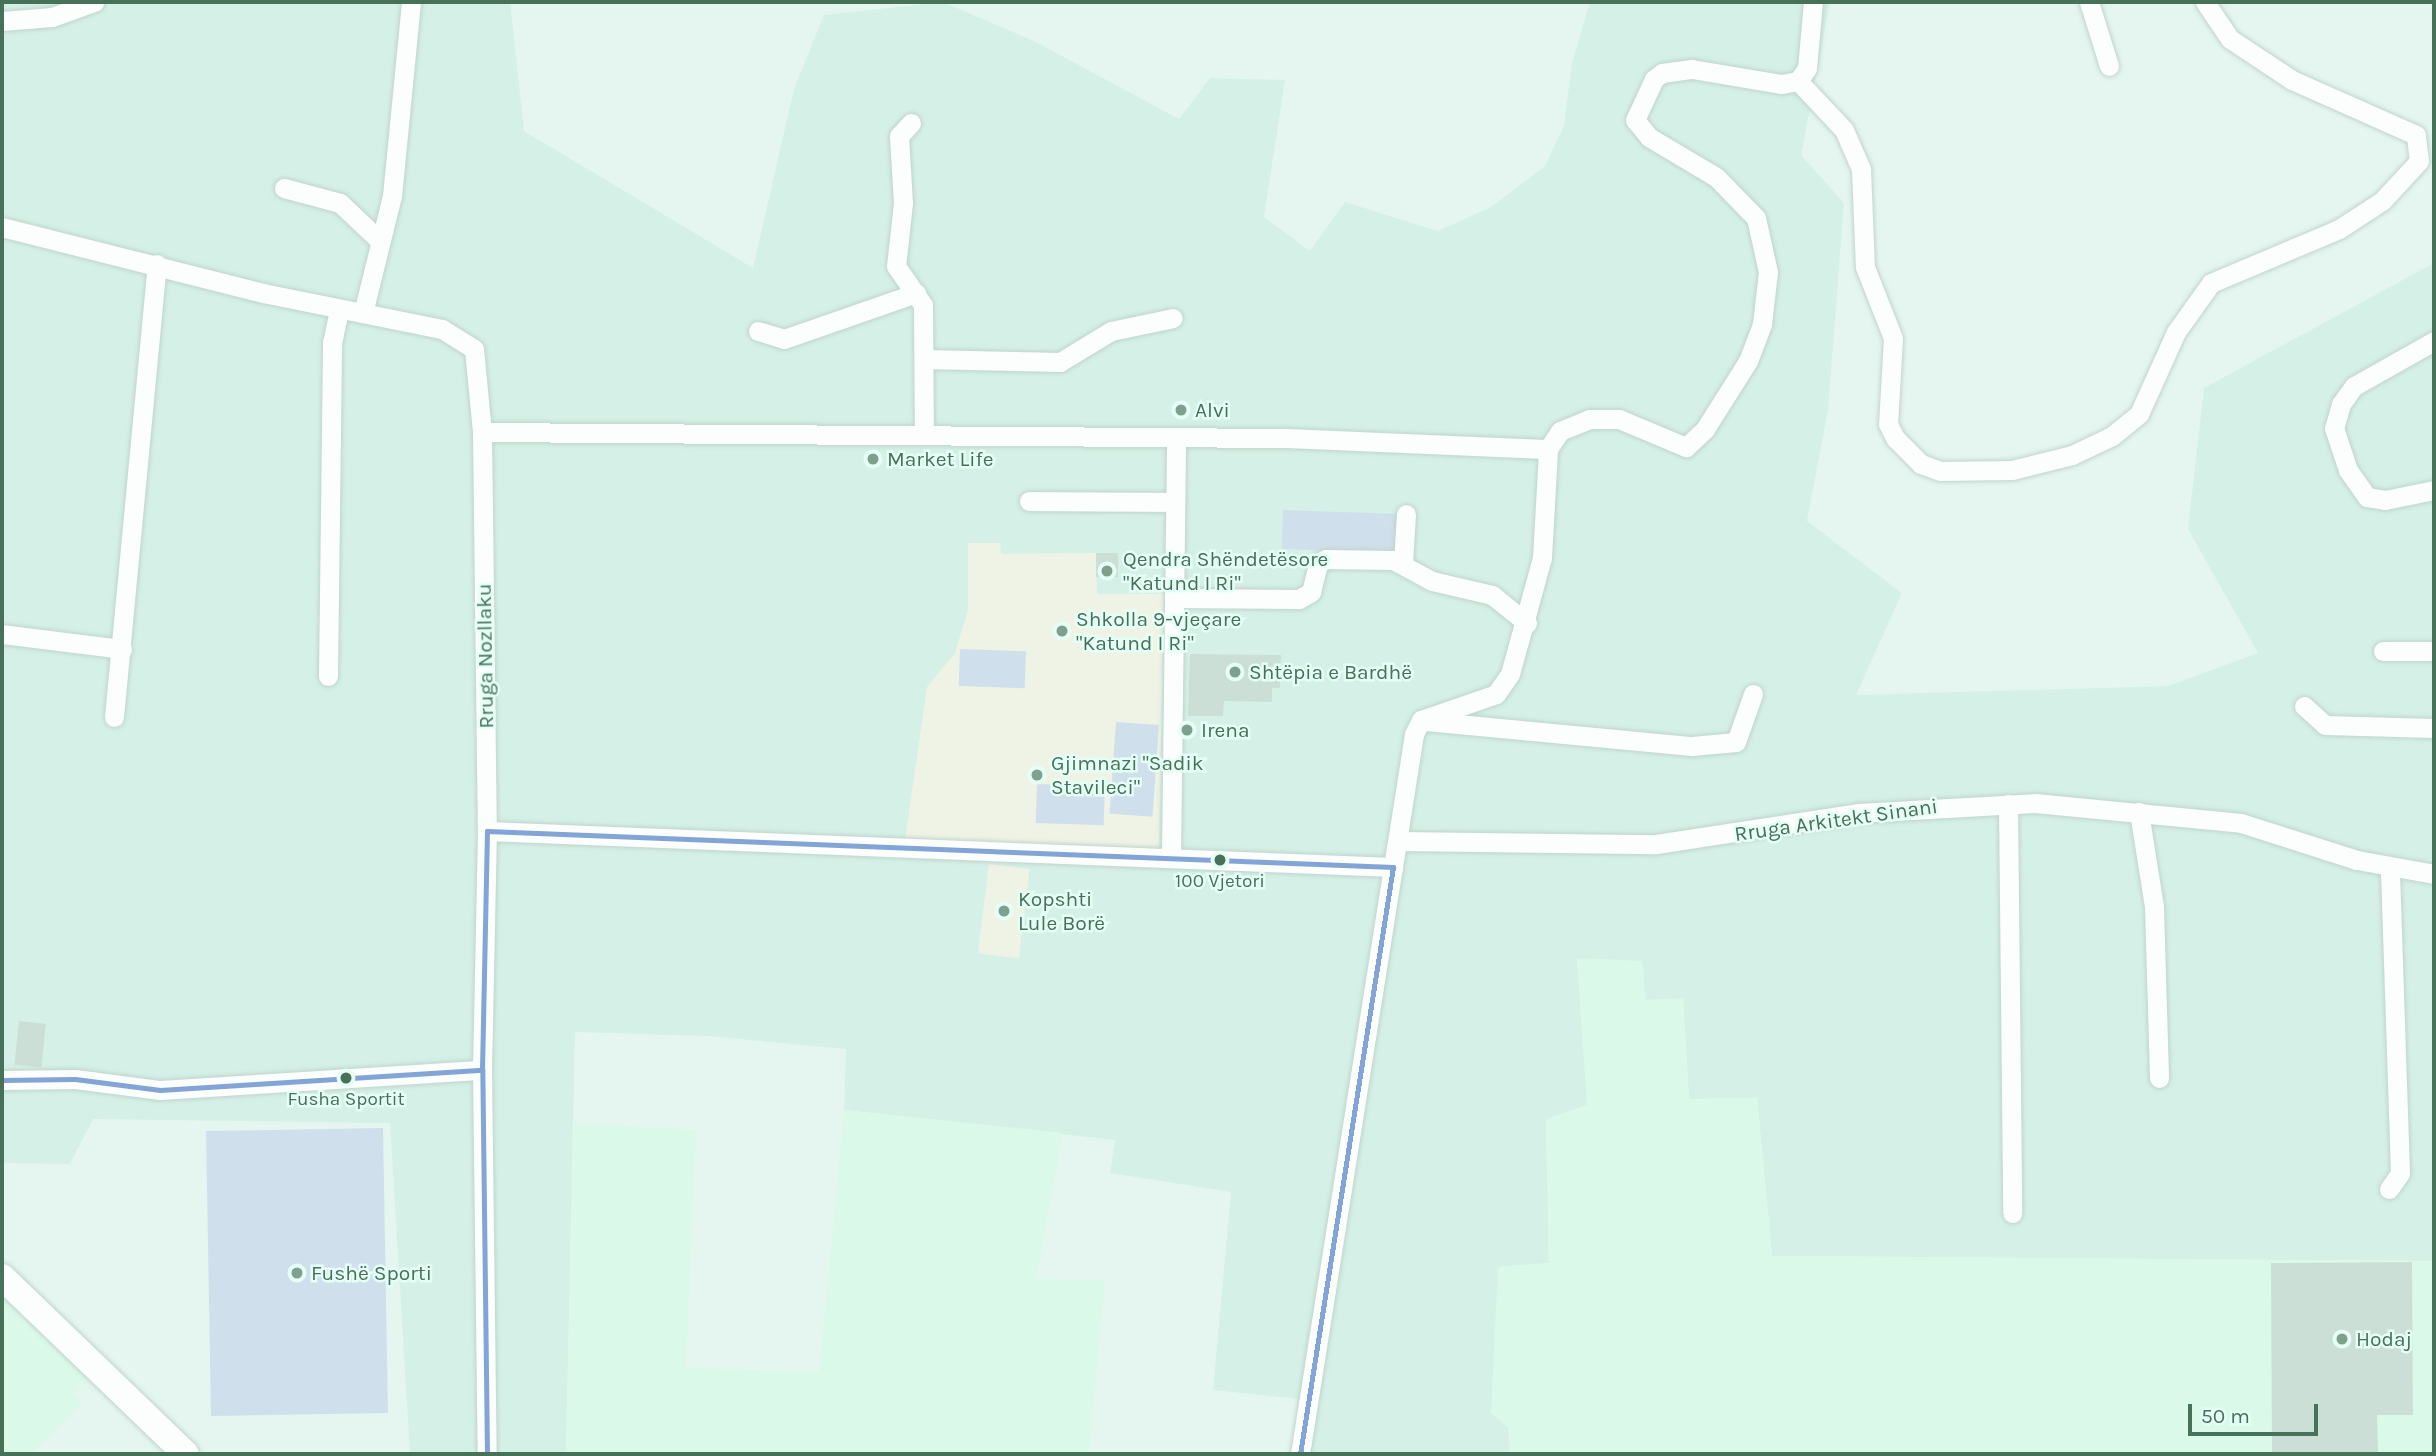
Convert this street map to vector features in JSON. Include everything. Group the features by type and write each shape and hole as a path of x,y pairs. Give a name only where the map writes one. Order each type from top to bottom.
{"main road":[{"path":"2,1277 186,1454"}],"street":[{"path":"2,21 52,17 94,2"},
{"path":"363,313 392,196 411,2"},
{"path":"1421,720 1496,694 1510,674 1527,623 1542,558 1548,449 1572,425 1605,417 1686,447 1705,429 1748,362 1762,324 1768,272 1756,218 1716,177 1639,128 1635,120 1654,79 1685,69 1782,84 1798,81 1807,68 1812,2"},
{"path":"2089,2 2109,66"},
{"path":"1798,81 1844,130 1861,169 1863,258 1893,338 1888,424 1895,438 1921,464 1940,471 2012,470 2071,455 2112,436 2139,414 2176,332 2211,283 2339,229 2382,201 2419,161 2416,135 2291,80 2230,39 2205,2"},
{"path":"911,123 899,136 903,203 896,266 923,305 924,435"},
{"path":"284,188 340,203 379,240"},
{"name":"Rruga Nozllaku","path":"2,227 339,309 442,328 471,344 480,366 487,831 482,1070 487,1454"},
{"path":"114,717 157,264"},
{"path":"758,331 784,339 916,293"},
{"path":"328,676 332,343 339,309"},
{"path":"924,359 1060,362 1111,331 1173,318"},
{"path":"2434,341 2354,386 2341,404 2334,428 2348,470 2367,497 2385,500 2434,490"},
{"path":"482,432 1176,437 1548,449"},
{"path":"1171,857 1176,437"},
{"path":"1029,501 1175,502"},
{"path":"1403,563 1406,514"},
{"path":"1174,598 1299,599 1311,592 1318,563 1326,559 1403,563 1432,581 1492,595 1527,623"},
{"path":"2,635 122,649"},
{"path":"2383,652 2434,652"},
{"path":"1421,720 1692,746 1737,742 1752,694"},
{"path":"2304,706 2325,725 2434,728"},
{"path":"1300,1454 1393,867 1421,720"},
{"path":"2008,804 2012,1213"},
{"name":"Rruga Arkitekt Sinani","path":"1398,841 1656,844 1858,813 2008,804 2139,812 2241,823 2390,867 2434,874"},
{"path":"2139,812 2154,907 2159,1078"},
{"path":"487,831 1393,867"},
{"path":"2389,1189 2400,1173 2390,867"},
{"path":"2,1080 75,1079 160,1090 482,1070"}],"shaded area":[{"path":"2,2 510,2 524,131 753,268 794,89 824,15 943,2 1036,42 1179,119 1210,78 1285,80 1264,217 1310,251 1345,202 1438,231 1491,207 1545,166 1564,126 1572,63 1590,2 1830,2 1801,155 1844,203 1828,410 1807,521 1902,593 1856,695 2168,686 2258,653 2188,529 2204,388 2434,263 2434,1261 1772,1256 1757,1098 1689,1099 1683,999 1646,1000 1577,958 1588,1105 1546,1120 1549,1263 1499,1267 1510,1454 1300,1454 1308,1400 1213,1390 1231,1192 1110,1173 1115,1140 844,1110 846,1049 707,1036 575,1032 566,1454 410,1454 390,1123 93,1119 70,1164 2,1163"},
{"path":"1283,510 1401,514 1400,553 1282,549"},
{"path":"968,543 1000,543 1001,554 1096,553 1097,594 1164,594 1159,848 905,840 927,687 955,653 968,610"},
{"path":"960,649 1026,651 1025,688 959,686"},
{"path":"1116,722 1159,725 1152,817 1110,814"},
{"path":"1037,784 1105,786 1104,825 1036,823"},
{"name":"Kopshti Lule Borë","path":"989,864 1030,869 1019,958 978,953"},
{"path":"1577,958 1642,961 1646,1000 1683,998 1689,1099 1757,1098 1772,1256 2434,1261 2434,1454 1510,1454 1510,1429 1491,1413 1498,1267 1549,1263 1546,1119 1587,1105"},
{"path":"844,1110 1063,1133 1036,1279 1105,1280 1089,1454 566,1454 574,1123 696,1130 686,1368 819,1372"},
{"name":"Fushë Sporti","path":"383,1128 388,1413 211,1416 206,1131"},
{"path":"2,1286 94,1370 73,1395 83,1402 31,1454 2,1454"}],"building":[{"name":"Qendra Shëndetësore \"Katund I Ri\"","path":"1096,553 1118,553 1118,577 1096,577"},
{"name":"Shtëpia e Bardhë","path":"1190,654 1281,655 1280,688 1272,688 1272,702 1224,701 1223,716 1188,716"},
{"path":"19,1021 46,1024 41,1068 14,1065"},
{"name":"Hodaj","path":"2412,1262 2413,1415 2377,1415 2378,1454 2272,1454 2271,1263"}],"transit line":[{"path":"487,1454 482,1070 487,831 1393,867 1300,1454"},
{"path":"2,1080 75,1079 160,1090 482,1070"}],"place":[{"name":"Alvi","path":"1181,410"},
{"name":"Market Life","path":"873,459"},
{"name":"Qendra Shëndetësore \"Katund I Ri\"","path":"1107,571"},
{"name":"Shkolla 9-vjeçare \"Katund I Ri\"","path":"1062,631"},
{"name":"Shtëpia e Bardhë","path":"1235,672"},
{"name":"Irena","path":"1187,730"},
{"name":"Gjimnazi \"Sadik Stavileci\"","path":"1037,775"},
{"name":"100 Vjetori","path":"1220,860"},
{"name":"Kopshti Lule Borë","path":"1004,911"},
{"name":"Fusha Sportit","path":"346,1078"},
{"name":"Fushë Sporti","path":"297,1273"},
{"name":"Hodaj","path":"2342,1339"}]}
